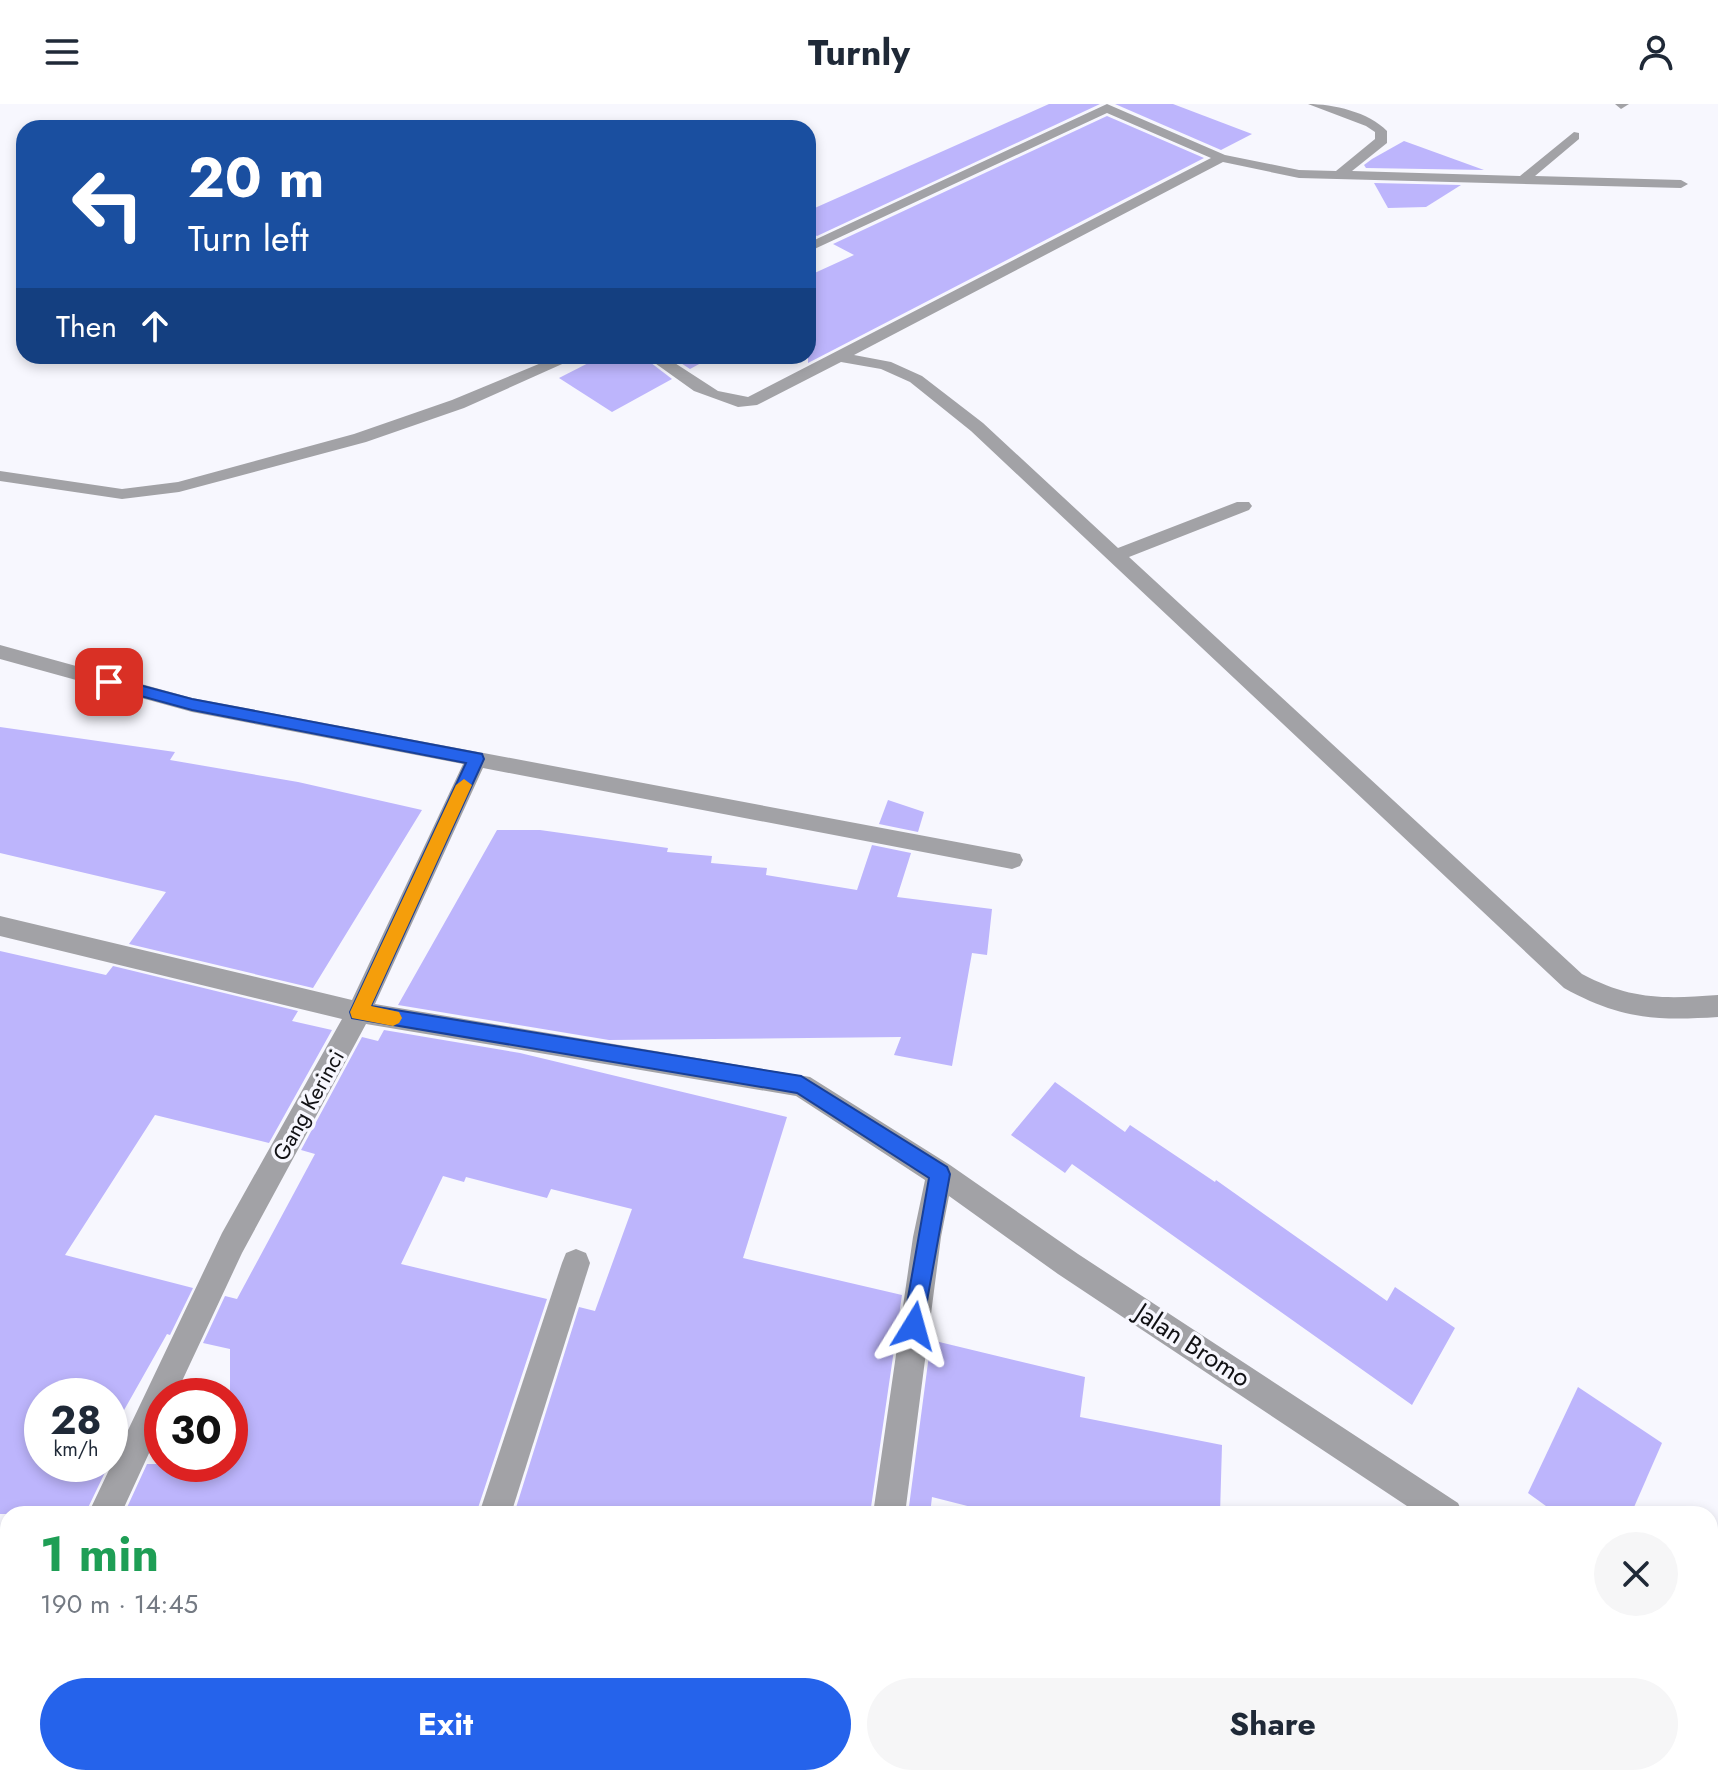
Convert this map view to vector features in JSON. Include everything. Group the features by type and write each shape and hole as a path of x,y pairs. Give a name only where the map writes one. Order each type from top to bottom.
{"street":[{"path":"1314,104 1370,123 1381,131 1382,140 1339,175"},
{"path":"816,244 1107,108 1221,158 1299,174 1681,184"},
{"path":"1523,180 1574,136"},
{"path":"665,364 716,397 733,404 769,396 1221,158"},
{"path":"842,357 885,365 916,379 977,427 1573,981 1608,1001 1646,1010 1718,1006"},
{"path":"0,476 122,494 179,487 360,438 458,404 553,364"},
{"path":"1115,556 1243,506"},
{"path":"0,652 192,705 1012,860"},
{"name":"Gang Kerinci","path":"108,1506 232,1243 359,1012 476,759"},
{"path":"0,926 359,1012"},
{"name":"Jalan Bromo","path":"359,1012 801,1085 940,1174 1068,1264 1435,1506"},
{"path":"890,1506 924,1252 940,1174"},
{"path":"498,1506 576,1263"}],"building":[{"path":"1049,104 1100,104 817,236 816,207"},
{"path":"1115,104 1173,104 1252,134 1221,150"},
{"path":"1107,116 1204,158 816,359 816,272 854,255 833,244"},
{"path":"1404,141 1484,170 1366,168 1364,165"},
{"path":"1374,183 1461,185 1426,207 1388,208"},
{"path":"586,364 652,364 672,379 612,412 559,378"},
{"path":"682,364 699,364 690,369"},
{"path":"0,727 175,752 170,760 298,782 422,810 313,988 129,944 166,892 0,853"},
{"path":"888,800 924,812 918,832 879,824"},
{"path":"497,830 540,830 668,848 667,852 712,856 711,863 767,868 766,875 857,890 872,845 911,853 897,897 992,909 987,955 972,953 952,1066 894,1055 901,1037 609,1040 398,1005"},
{"path":"0,951 106,975 113,966 298,1011 292,1021 332,1030 269,1143 155,1115 65,1255 193,1288 170,1335 167,1334 128,1403 128,1378 24,1378 24,1482 100,1482 89,1506 0,1506"},
{"path":"384,1030 520,1053 787,1117 743,1258 902,1295 871,1506 517,1506 579,1307 595,1311 632,1209 551,1189 547,1198 466,1177 464,1182 443,1176 401,1264 547,1299 479,1506 128,1506 144,1471 144,1482 248,1482 248,1378 230,1378 230,1349 203,1343 225,1296 237,1299 315,1154 301,1150 362,1037 378,1041"},
{"path":"1055,1082 1125,1132 1130,1125 1216,1180 1387,1301 1395,1287 1455,1328 1412,1405 1072,1164 1065,1173 1011,1135"},
{"path":"931,1340 1085,1377 1080,1417 1222,1445 1220,1506 967,1506 932,1497 931,1506 909,1506"},
{"path":"1578,1387 1662,1443 1634,1506 1546,1506 1528,1493"}],"slow traffic":[{"path":"393,1018 359,1012 464,785"}],"route":[{"path":"109,682 192,705 476,759 359,1012 801,1085 940,1174 914,1326"}]}
